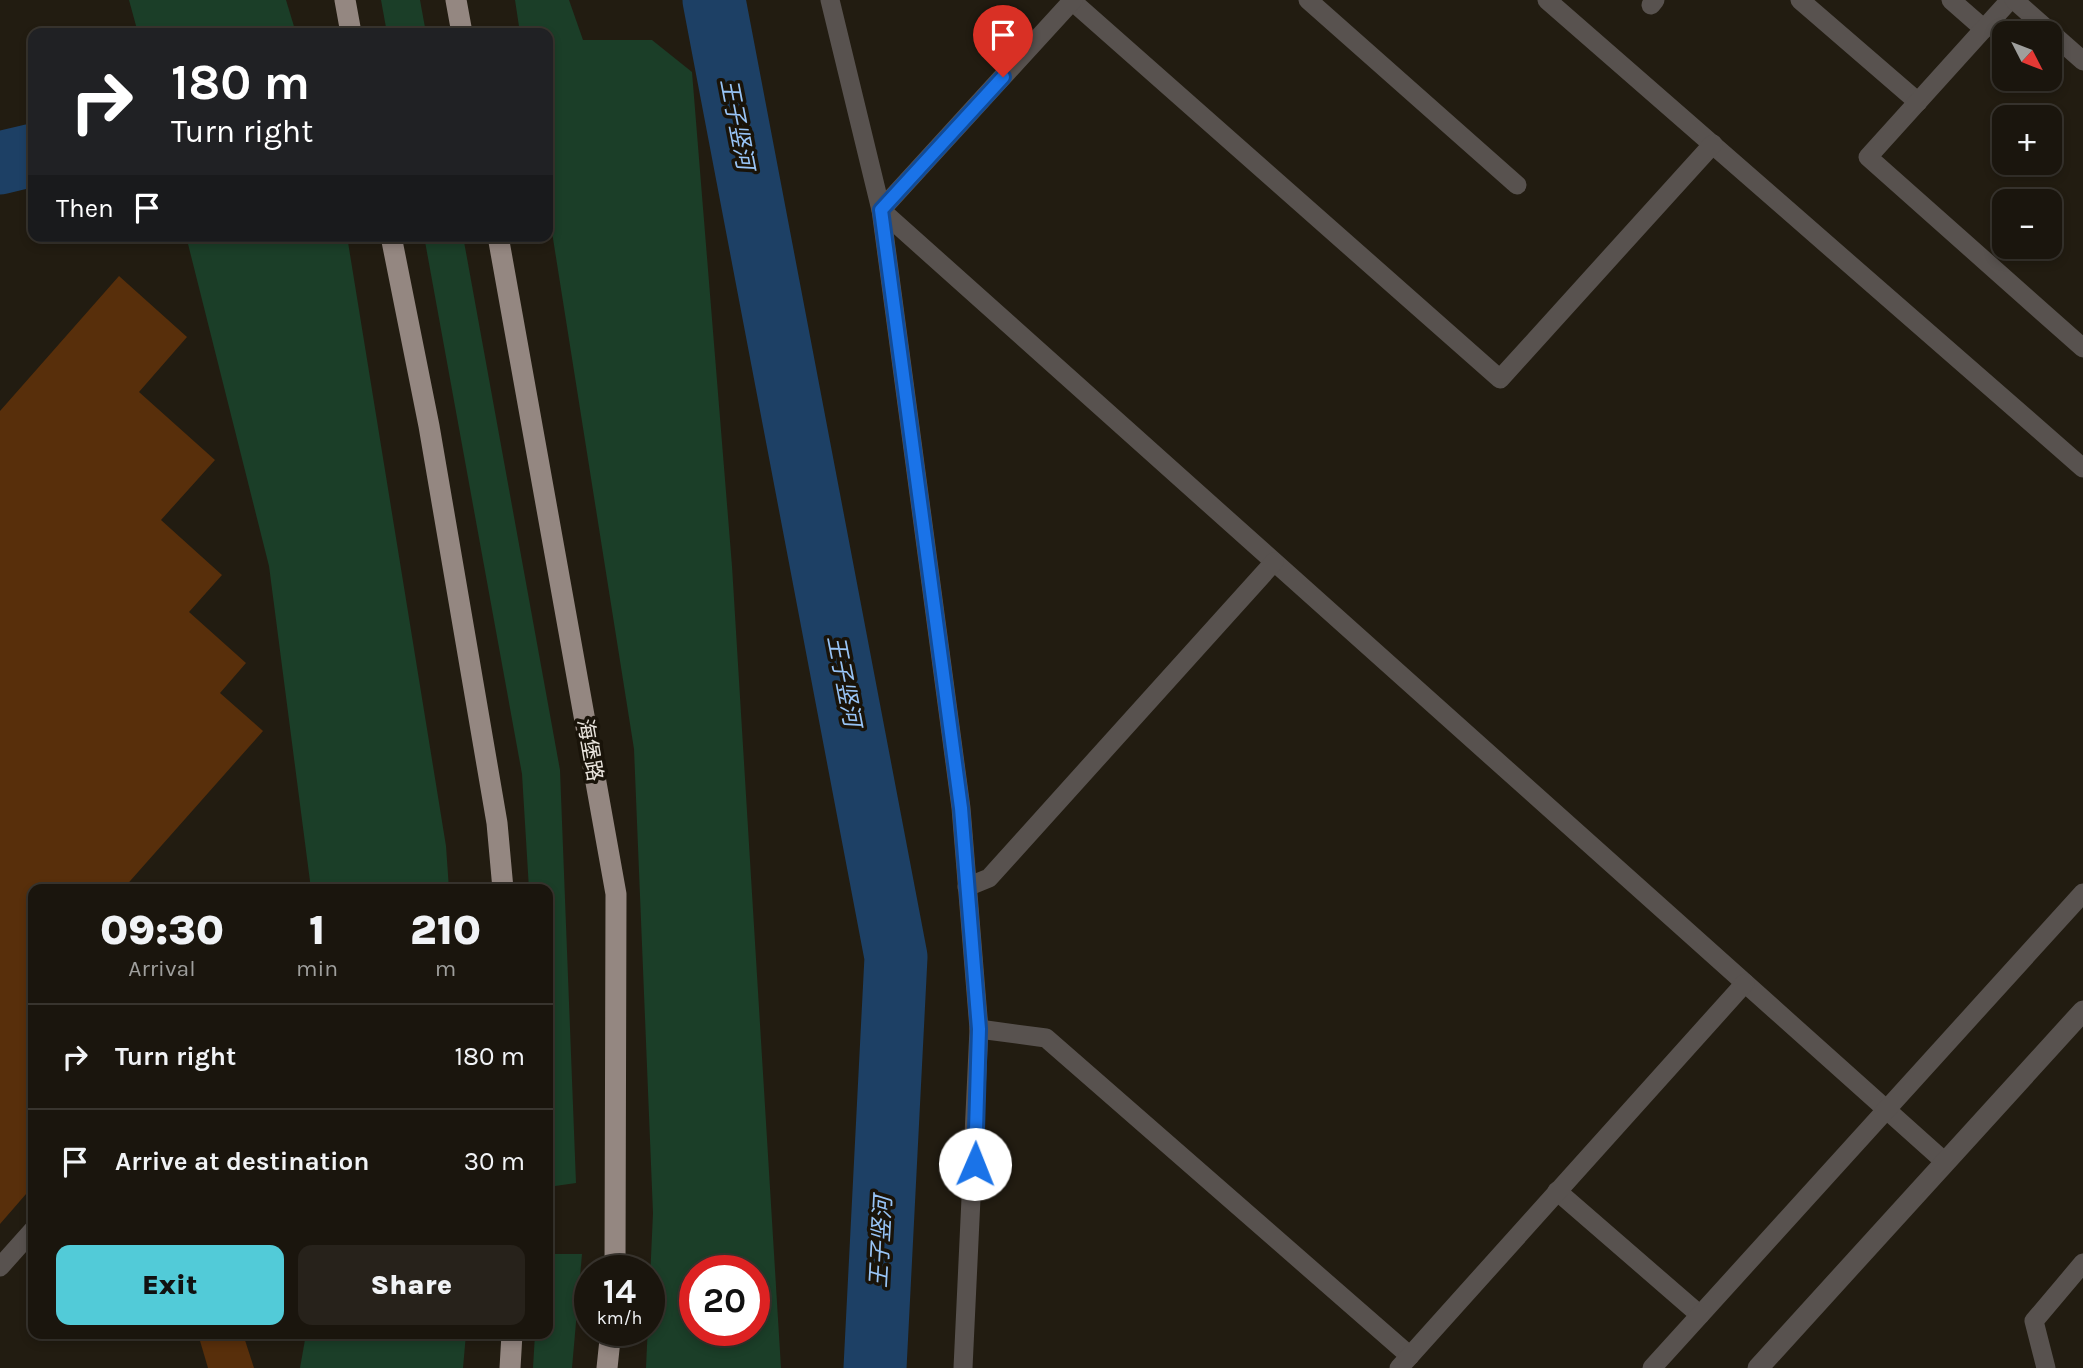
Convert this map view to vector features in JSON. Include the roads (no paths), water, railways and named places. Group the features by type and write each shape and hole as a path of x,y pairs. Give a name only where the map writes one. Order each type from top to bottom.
{"main road":[{"path":"456,0 461,28"},
{"path":"345,1 350,28"},
{"path":"392,242 429,426 497,823 503,884"},
{"name":"海堡路","path":"499,242 616,894 615,1255"},
{"path":"510,1368 512,1339"},
{"path":"607,1368 609,1346"}],"street":[{"path":"1758,1368 2083,1011"}],"lane":[{"path":"830,0 881,210 961,808 979,1029 964,1368"},
{"path":"1308,0 1517,185"},
{"path":"1547,0 2083,468"},
{"path":"1800,0 1918,102"},
{"path":"1951,0 1984,29"},
{"path":"2083,61 2012,0 1868,157 2083,348"},
{"path":"881,210 1073,1 1500,379 1713,145"},
{"path":"881,210 1945,1162"},
{"path":"967,887 989,878 1274,562"},
{"path":"1653,1368 2083,893"},
{"path":"979,1029 1046,1038 1404,1362 1745,983"},
{"path":"1558,1191 1700,1315"},
{"path":"0,1267 28,1236"},
{"path":"2046,1368 2034,1321 2083,1263"}],"waterway":[{"name":"王子竖河","path":"714,0 896,957 875,1368"},
{"name":"王子竖河","path":"0,163 28,156"}]}
